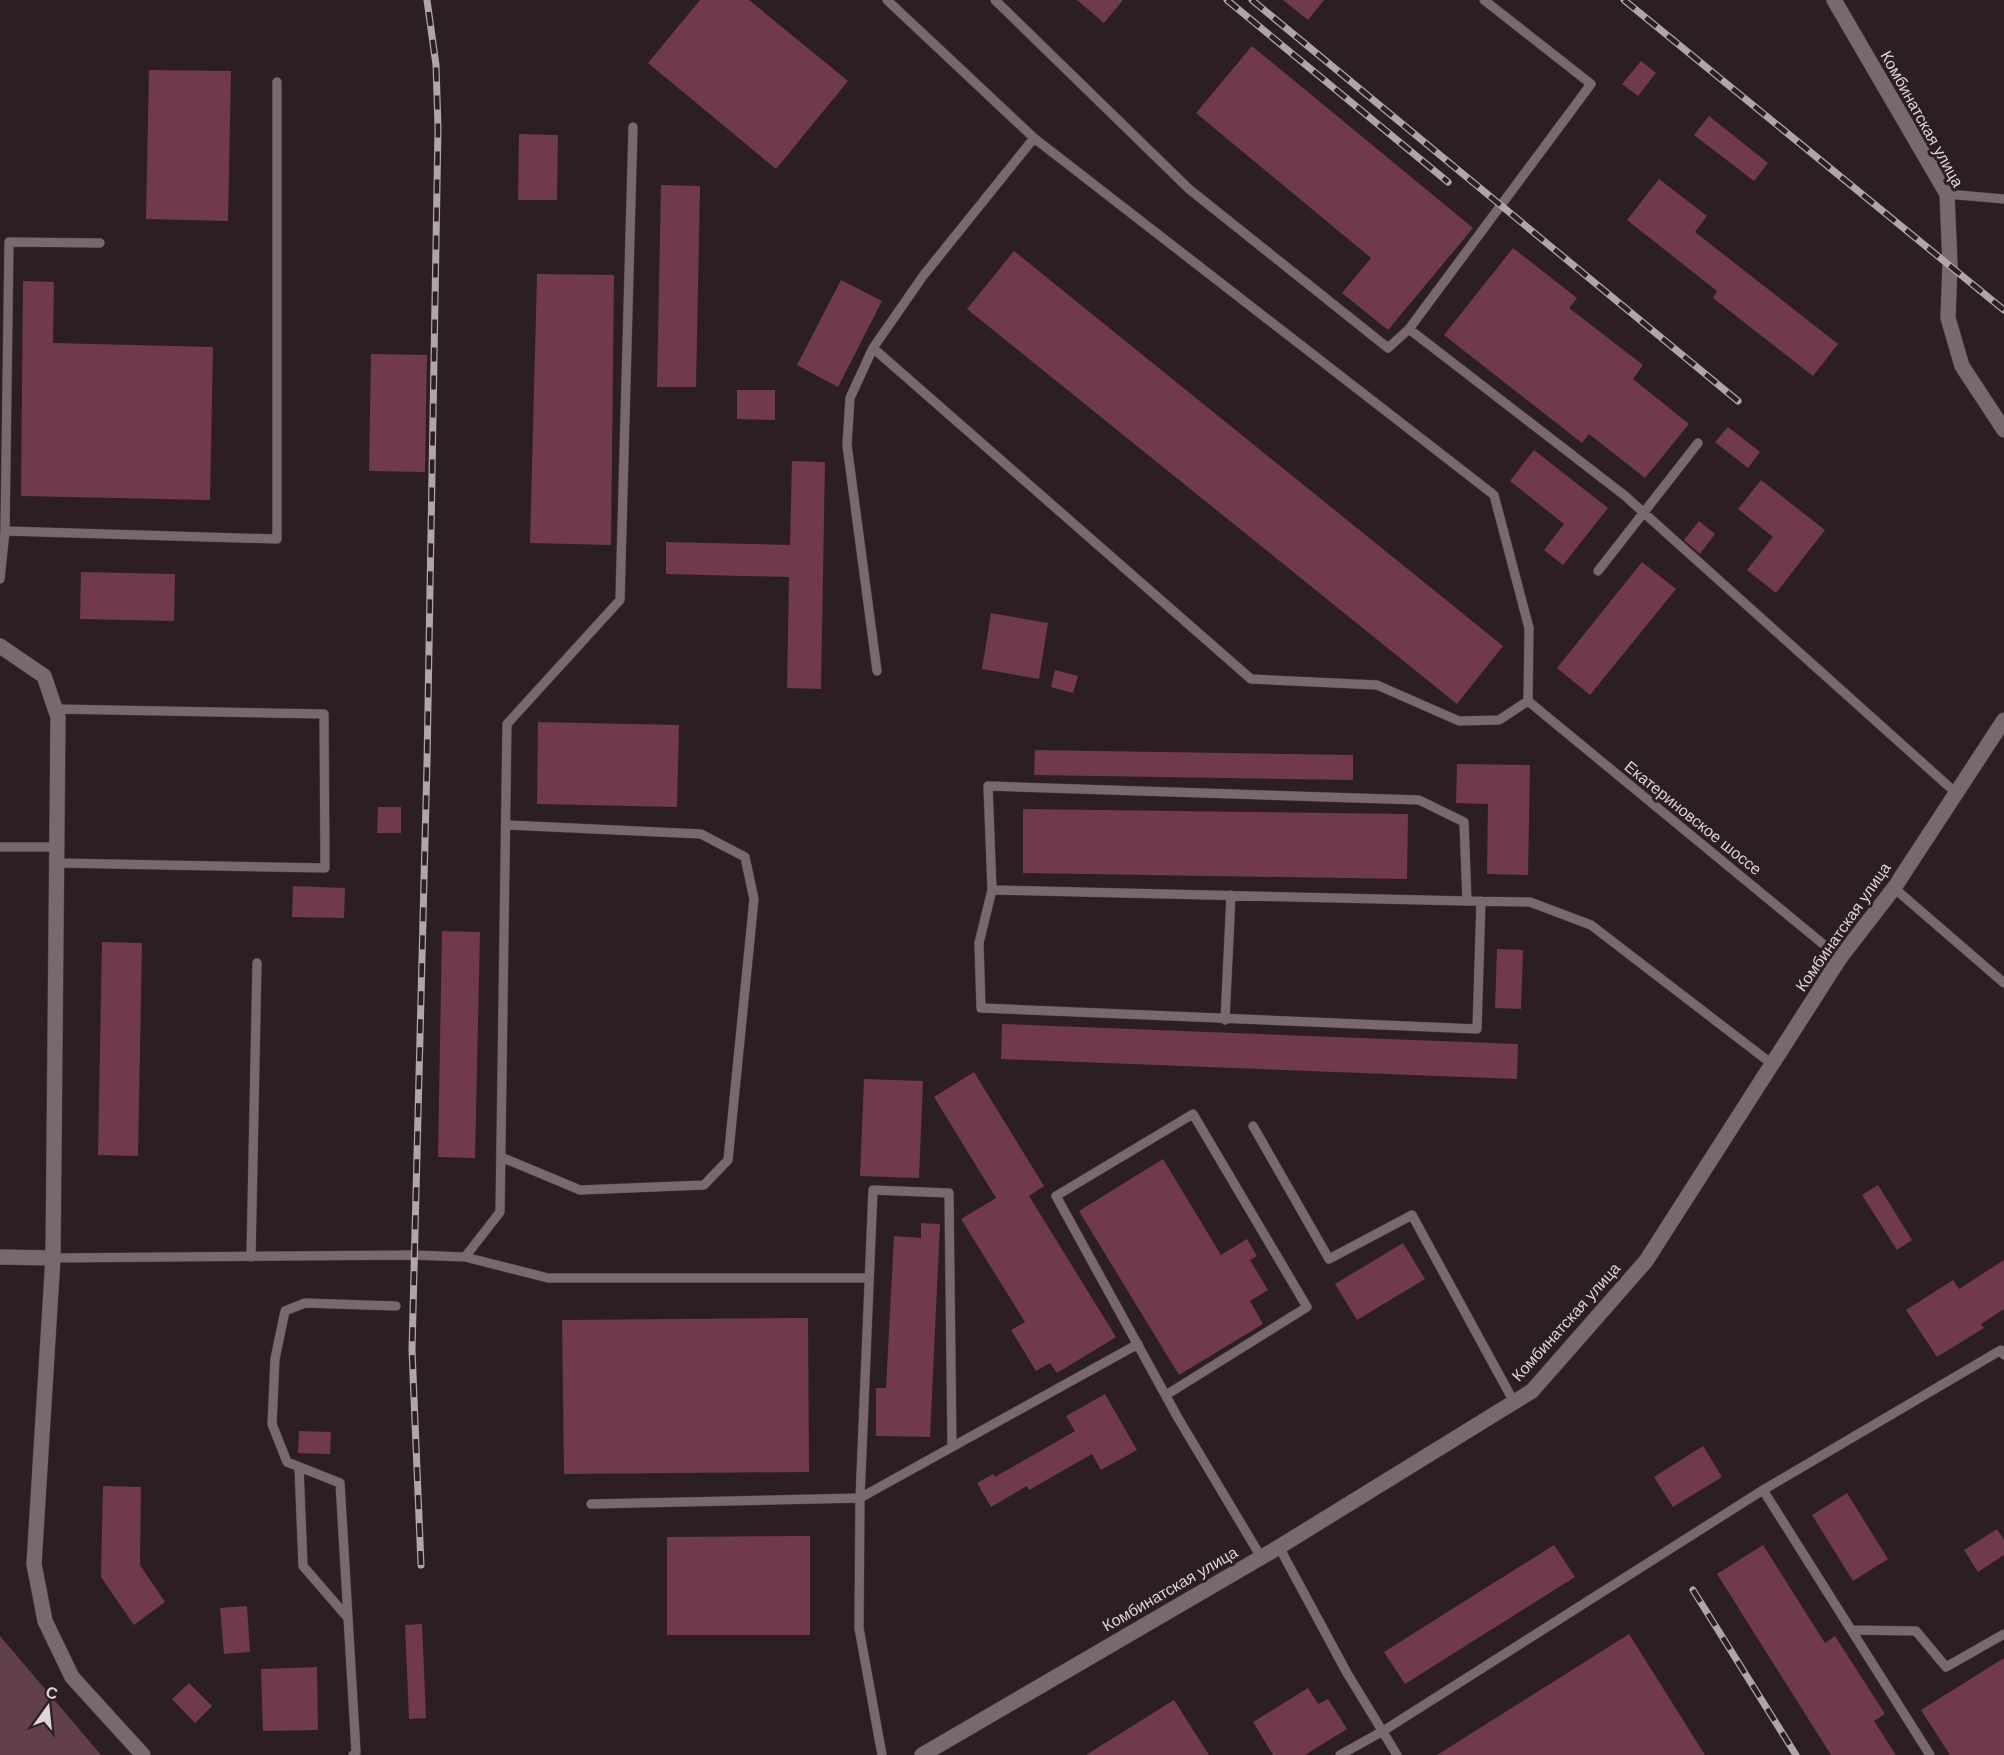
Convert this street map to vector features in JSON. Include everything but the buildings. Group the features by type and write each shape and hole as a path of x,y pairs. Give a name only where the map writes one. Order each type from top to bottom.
{"street":[{"name":"Комбинатская улица","path":"1834,0 1947,194 1950,264 1948,318 1962,366 1993,417 2004,430"},
{"path":"0,646 44,676 58,717 53,1258 35,1552 36,1575 45,1621 72,1677 143,1755"},
{"name":"Комбинатская улица","path":"922,1755 1279,1547 1532,1390 1646,1261 1840,958 1894,888 2004,720"},
{"path":"0,1257 53,1258"}],"lane":[{"path":"873,348 1251,679 1377,685 1459,721 1499,720 1528,701 1529,628 1494,495 1034,138 887,0"},
{"path":"995,0 1189,189 1388,348 1409,329 1590,84 1484,0"},
{"path":"5,531 277,539 277,82"},
{"path":"465,1257 500,1212 507,724 620,600 633,127"},
{"path":"877,672 847,445 850,398 873,348 923,276 1034,138"},
{"path":"1947,194 2004,199"},
{"path":"0,579 5,531 9,242 100,243"},
{"path":"1409,329 1644,513 1956,793"},
{"path":"1598,571 1698,443"},
{"name":"Екатериновское шоссе","path":"1528,701 1840,958"},
{"path":"56,709 324,714 325,868 57,863"},
{"path":"1467,900 1464,822 1419,800 988,786 992,890 979,943 981,1008 1477,1029 1481,901"},
{"path":"501,1157 580,1190 704,1185 728,1160 754,899 745,857 701,834 507,825"},
{"path":"0,847 57,847"},
{"path":"1894,888 2004,983"},
{"path":"992,890 1530,902 1592,926 1772,1064"},
{"path":"1225,1020 1231,895"},
{"path":"251,1257 257,963"},
{"path":"1166,1395 1307,1307 1193,1114 1056,1196 1166,1395 1262,1557"},
{"path":"1254,1126 1329,1259 1412,1215 1514,1402"},
{"path":"882,1755 859,1628 860,1498 873,1190 949,1193 952,1447"},
{"path":"53,1258 465,1257 548,1278 869,1278"},
{"path":"355,1754 340,1483 287,1462 272,1424 275,1359 285,1311 306,1303 396,1306"},
{"path":"591,1504 860,1498 1138,1344"},
{"path":"1340,1755 1383,1731 1763,1490 2001,1350 2004,1354"},
{"path":"299,1467 303,1566 348,1618"},
{"path":"1763,1490 1930,1755"},
{"path":"1279,1547 1347,1673 1397,1755"},
{"path":"1852,1630 1916,1631 1946,1667 2004,1634"}],"shaded area":[{"path":"0,1636 101,1755 0,1755"}],"railway":[{"path":"421,1565 412,1350 427,763 438,128 436,65 427,0"},
{"path":"1227,0 1448,182"},
{"path":"1252,0 1738,401"},
{"path":"1624,0 2004,310"},
{"path":"1693,1590 1796,1755"}]}
